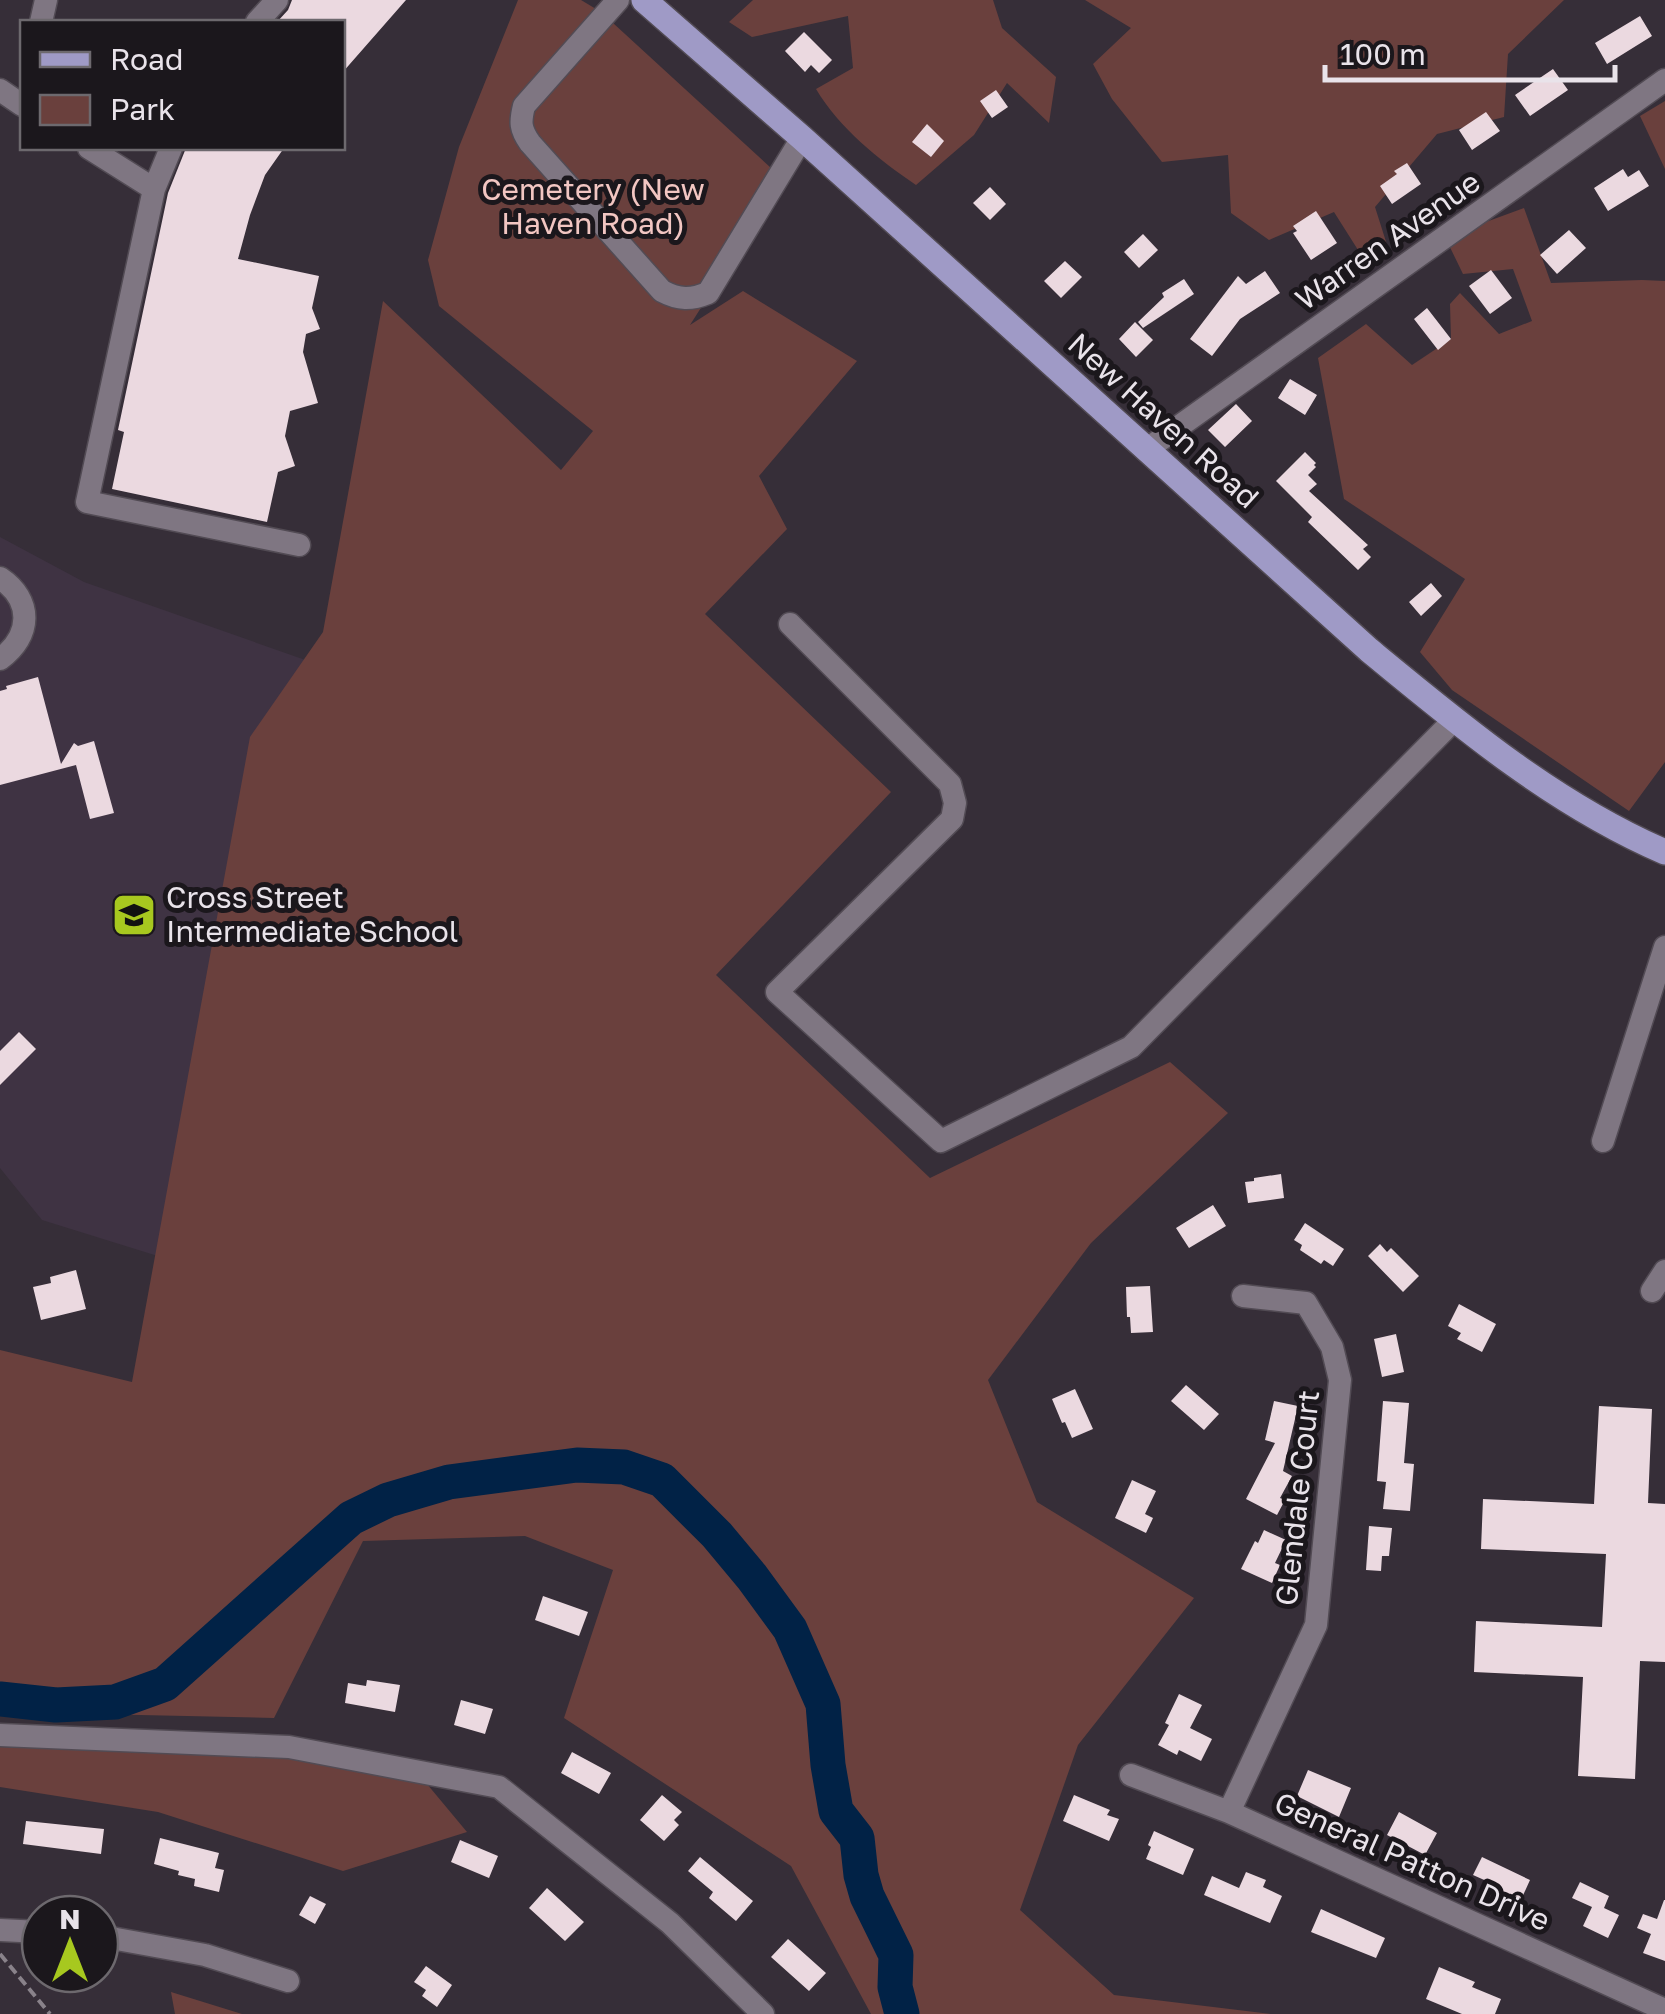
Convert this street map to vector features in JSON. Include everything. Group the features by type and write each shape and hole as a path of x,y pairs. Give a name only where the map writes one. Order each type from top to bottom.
{"main road":[{"name":"New Haven Road","path":"644,0 1369,650 1545,788 1634,839 1665,852"}],"street":[{"path":"259,20 277,0"},
{"path":"618,0 524,106 520,122 530,142 662,292 682,298 708,294 802,138"},
{"name":"Warren Avenue","path":"1146,450 1665,80"},
{"path":"92,150 154,190"},
{"path":"171,150 154,190 87,502 298,545"},
{"path":"0,578 15,590 24,620 22,635 0,659"},
{"path":"790,624 950,784 955,803 952,819 777,992 942,1142 1131,1048 1454,720"},
{"path":"1604,1141 1665,947"},
{"name":"Glendale Court","path":"1229,1812 1316,1625 1340,1380 1332,1347 1306,1303 1243,1296"},
{"path":"0,1734 289,1746 499,1787 670,1923 763,2014"},
{"name":"General Patton Drive","path":"1131,1775 1229,1812 1665,2010"},
{"path":"120,1940 205,1955 288,1980"}],"path":[{"path":"0,1954 50,2014"}],"shaded area":[{"name":"Cross Street Intermediate School","path":"0,537 84,582 311,662 206,1271 42,1220 0,1168"}],"green space":[{"name":"Cemetery (New Haven Road)","path":"518,0 581,0 601,12 783,179 690,325 743,291 857,361 759,476 787,529 705,614 891,792 716,975 930,1178 1170,1062 1228,1113 1091,1243 988,1380 1037,1502 1194,1598 1078,1745 1020,1910 1114,1995 1271,2014 871,2014 791,1866 564,1718 613,1570 525,1536 363,1541 274,1718 0,1712 0,1350 132,1382 250,737 323,632 383,301 561,470 593,431 439,306 428,260 459,147"},
{"path":"753,0 993,0 1002,28 1056,77 1049,123 1007,83 974,135 916,185 861,142 816,89 853,68 848,16 752,37 729,22"},
{"path":"1085,0 1564,0 1508,54 1504,117 1437,134 1375,207 1388,248 1365,261 1334,212 1269,240 1231,213 1228,155 1162,162 1112,99 1093,64 1131,28"},
{"path":"1665,101 1665,169 1640,116"},
{"path":"1524,208 1551,283 1665,281 1665,762 1629,811 1452,690 1420,652 1465,579 1344,499 1318,358 1366,324 1412,365 1451,339 1450,304 1460,293 1499,334 1532,321 1513,269 1463,274 1445,237"},
{"path":"0,1747 268,1755 427,1784 467,1832 343,1871 158,1812 0,1787"},
{"path":"171,1992 242,2014 175,2014"}],"building":[{"path":"292,0 406,0 345,70 345,20 279,20"},
{"path":"1640,16 1652,36 1607,64 1595,43"},
{"path":"804,32 832,60 819,73 811,65 805,72 785,51"},
{"path":"1553,69 1568,90 1530,116 1515,95"},
{"path":"996,90 1008,107 992,118 980,101"},
{"path":"1486,112 1500,131 1472,150 1459,130"},
{"path":"927,124 944,141 931,157 912,142"},
{"path":"185,150 283,150 265,175 238,259 319,276 312,308 320,329 306,334 303,352 318,403 290,411 285,436 295,466 278,472 267,522 112,489 124,432 118,430 168,193"},
{"path":"1407,163 1421,184 1392,204 1380,186"},
{"path":"1623,169 1628,177 1639,170 1649,186 1608,211 1594,188"},
{"path":"990,187 1006,204 990,220 973,203"},
{"path":"1316,211 1337,243 1311,260 1293,233 1297,231 1293,226"},
{"path":"1569,230 1586,248 1557,274 1540,255"},
{"path":"1143,234 1158,250 1139,268 1124,252"},
{"path":"1065,261 1082,277 1061,298 1044,281"},
{"path":"1491,270 1512,298 1490,314 1469,286"},
{"path":"1265,271 1280,293 1240,319 1212,356 1190,339 1238,276 1246,284"},
{"path":"1184,279 1194,294 1143,328 1138,322 1164,297 1162,293"},
{"path":"1427,308 1451,339 1438,350 1414,319"},
{"path":"1135,322 1153,340 1136,357 1119,339"},
{"path":"1290,379 1317,395 1305,415 1278,398"},
{"path":"1236,404 1252,421 1225,447 1208,430"},
{"path":"1305,452 1316,463 1308,475 1317,484 1309,491 1368,545 1363,549 1371,557 1358,570 1308,522 1312,517 1276,481"},
{"path":"1431,583 1442,596 1421,616 1409,602"},
{"path":"38,677 61,764 74,743 78,746 94,741 114,813 90,819 76,765 0,785 0,691"},
{"path":"19,1032 36,1049 0,1085 0,1051"},
{"path":"1281,1174 1284,1198 1248,1203 1245,1182"},
{"path":"1213,1205 1226,1226 1189,1248 1176,1228"},
{"path":"1305,1223 1344,1249 1333,1266 1324,1260 1321,1264 1300,1250 1302,1245 1294,1240"},
{"path":"1380,1244 1387,1252 1391,1248 1419,1276 1403,1292 1368,1256"},
{"path":"76,1270 86,1309 41,1320 33,1287 51,1283 50,1277"},
{"path":"1150,1286 1153,1332 1131,1333 1126,1287"},
{"path":"1459,1304 1496,1324 1482,1352 1457,1339 1461,1333 1448,1326"},
{"path":"1396,1334 1404,1372 1382,1377 1374,1339"},
{"path":"1186,1385 1219,1414 1204,1430 1171,1401"},
{"path":"1075,1389 1093,1429 1072,1438 1052,1399"},
{"path":"1274,1401 1298,1406 1283,1471 1292,1476 1280,1498 1285,1500 1277,1515 1246,1499 1275,1443 1265,1440"},
{"path":"1383,1401 1409,1403 1404,1463 1414,1464 1410,1511 1383,1509 1386,1482 1377,1481"},
{"path":"1599,1406 1652,1409 1648,1503 1665,1504 1665,1662 1640,1661 1635,1779 1578,1776 1583,1677 1474,1672 1476,1621 1602,1627 1606,1554 1481,1549 1483,1499 1594,1504"},
{"path":"1132,1480 1156,1491 1145,1514 1153,1518 1146,1533 1115,1518"},
{"path":"1369,1526 1392,1528 1389,1556 1382,1556 1381,1571 1366,1570"},
{"path":"1264,1530 1286,1540 1275,1563 1280,1565 1272,1583 1241,1569"},
{"path":"543,1596 588,1612 579,1636 535,1620"},
{"path":"367,1680 400,1685 395,1712 345,1703 348,1683 366,1686"},
{"path":"1179,1694 1202,1705 1190,1728 1212,1739 1201,1761 1158,1745"},
{"path":"461,1700 493,1709 485,1734 454,1725"},
{"path":"572,1752 611,1773 599,1794 561,1773"},
{"path":"1308,1770 1351,1788 1339,1817 1297,1796"},
{"path":"662,1795 682,1812 674,1820 679,1825 664,1841 640,1820"},
{"path":"1074,1795 1110,1810 1107,1815 1119,1819 1109,1841 1063,1821"},
{"path":"1399,1812 1437,1833 1425,1855 1387,1835"},
{"path":"26,1821 104,1829 101,1854 23,1844"},
{"path":"1154,1831 1194,1849 1183,1875 1146,1859"},
{"path":"160,1838 219,1853 215,1868 224,1870 219,1892 194,1886 195,1879 154,1864"},
{"path":"460,1840 498,1856 489,1878 451,1862"},
{"path":"700,1857 753,1901 736,1921 709,1898 713,1892 688,1871"},
{"path":"1482,1857 1530,1880 1520,1902 1473,1875"},
{"path":"1246,1872 1266,1880 1263,1887 1282,1896 1270,1923 1204,1895 1212,1876 1239,1888"},
{"path":"1580,1882 1609,1896 1604,1908 1619,1915 1608,1938 1583,1926 1592,1907 1572,1898"},
{"path":"547,1888 584,1922 565,1941 529,1908"},
{"path":"310,1896 326,1904 315,1924 299,1915"},
{"path":"1664,1900 1665,1961 1643,1953 1651,1934 1637,1928 1643,1914 1657,1919"},
{"path":"1321,1909 1385,1938 1376,1958 1311,1932"},
{"path":"788,1939 826,1973 809,1991 771,1957"},
{"path":"426,1966 452,1985 437,2007 422,1996 426,1990 414,1982"},
{"path":"1439,1967 1475,1982 1472,1987 1501,1999 1495,2014 1462,2014 1426,1999"}],"waterway":[{"path":"0,1699 56,1705 115,1702 165,1684 351,1518 388,1500 449,1482 577,1465 624,1467 662,1480 717,1535 790,1629 823,1704 836,1811 857,1838 867,1896 896,1955 895,1987 902,2014"}],"place":[{"name":"Cross Street Intermediate School","path":"134,915"}]}
